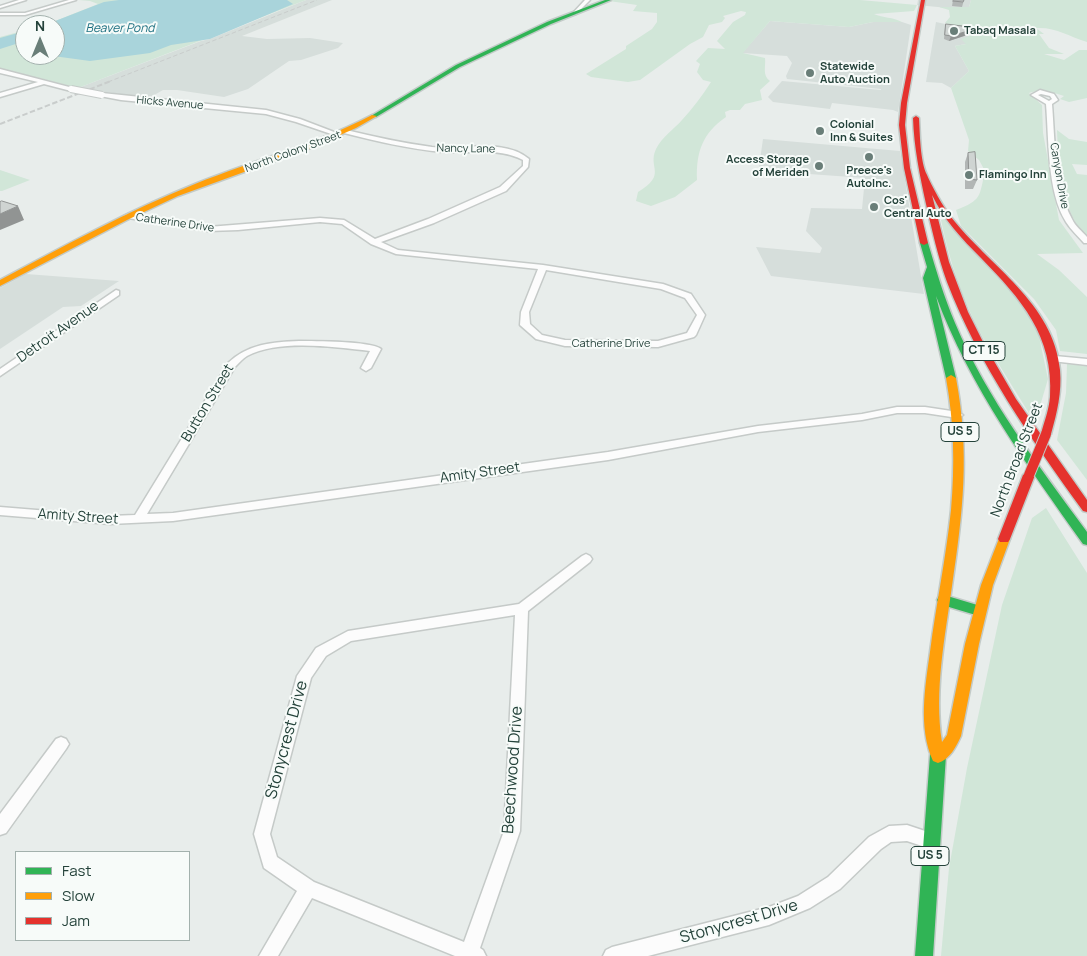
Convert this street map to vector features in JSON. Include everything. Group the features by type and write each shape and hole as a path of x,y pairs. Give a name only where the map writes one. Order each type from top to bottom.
{"main road":[{"name":"North Colony Street","path":"0,283 128,216 202,184 342,134 458,66 505,42 609,0"},
{"name":"US 5","path":"923,0 906,87 902,125 904,153 930,268 927,282 952,379 958,415 960,448 955,532 935,667 932,730 933,742 938,756 924,956"},
{"path":"924,60 934,0"},
{"path":"906,87 920,88"},
{"name":"North Broad Street","path":"917,105 916,126 923,174 930,184 939,206 946,217 1016,288 1033,310 1044,328 1055,359 1055,400 1046,434 997,556 979,611 954,736 949,745 938,756"},
{"name":"CT 15","path":"923,174 947,268 972,329 1018,410 1087,508"},
{"name":"CT 15","path":"930,268 948,319 983,387 1024,453 1087,541"},
{"path":"944,600 979,611"}],"street":[{"path":"0,8 24,0"},
{"path":"0,14 15,15 74,0"},
{"path":"574,13 588,0"},
{"name":"Hicks Avenue","path":"0,71 102,95 255,110 308,123 342,134"},
{"path":"0,95 43,82"},
{"name":"Canyon Drive","path":"1050,103 1055,160 1064,206 1070,221 1085,238"},
{"name":"Nancy Lane","path":"342,134 445,150 498,149 516,152 526,158 526,166 503,189 431,221 374,242"},
{"name":"Catherine Drive","path":"128,216 208,228 238,228 320,220 344,222 374,242 396,252 544,267 663,287 688,296 701,315 691,335 658,344 565,344 538,337 525,326 525,312 544,267"},
{"name":"Detroit Avenue","path":"0,373 116,293"},
{"name":"Button Street","path":"138,520 230,365 239,355 252,350 299,343 376,349"},
{"path":"366,368 376,349"},
{"path":"1055,359 1087,362"},
{"name":"Amity Street","path":"0,511 110,520 138,520 221,511 448,477 608,456 758,429 897,410 925,410 958,415"},
{"name":"Stonycrest Drive","path":"473,955 308,888 270,862 262,834 304,676 321,652 348,636 522,609 586,559"},
{"name":"Beechwood Drive","path":"473,955 512,831 522,609"},
{"path":"0,827 61,744"},
{"name":"Stonycrest Drive","path":"612,956 769,916 804,902 834,883 874,843 889,834 907,834 931,841"},
{"path":"268,956 308,888"}],"shaded area":[{"path":"306,0 332,0 242,36 267,39 310,38 343,43 338,48 301,60 289,61 248,89 224,97 177,90 163,90 149,98 78,88 210,39"},
{"path":"918,0 971,0 969,7 959,9 917,5"},
{"name":"Statewide Auto Auction","path":"770,21 849,27 873,22 902,22 911,25 898,112 832,103 830,109 773,102 768,97 782,81 881,89 787,79 786,76 792,63 787,56 742,53"},
{"path":"936,22 968,29 969,37 966,44 955,46 969,71 951,88 942,83 926,82"},
{"path":"763,139 900,151 924,294 771,276 756,247 820,253 822,248 806,231 811,208 862,209 865,178 781,172 759,167"},
{"path":"26,274 119,281 81,306 63,307 0,349 0,288"}],"green space":[{"name":"Beaver Pond","path":"79,0 306,0 78,88 0,68 0,37 15,33 15,65 65,65 65,17 98,4"},
{"path":"860,0 917,5 914,11 874,14 902,22 873,22 849,27 770,21 743,53 765,58 765,73 770,81 760,90 762,100 745,104 740,110 725,112 726,117 706,136 702,144 698,160 697,180 675,197 651,206 636,201 638,192 647,186 655,175 654,156 656,149 664,137 690,111 711,82 703,80 697,72 700,64 696,61 708,48 725,49 717,41 733,22 745,15 746,12 741,11 723,16 725,18 722,22 709,25 703,37 690,44 640,80 628,82 591,77 586,74 626,49 626,46 652,29 657,22 657,13 633,11 637,5 609,1"},
{"path":"971,0 1087,0 1087,42 1056,30 1036,28 1044,34 1039,34 1049,48 1064,54 1044,54 1064,60 1079,50 1087,50 1087,98 1069,102 1060,99 1064,96 1051,92 1038,91 1029,93 1042,105 1043,133 1059,220 1083,253 1037,254 1059,270 1087,297 1087,354 1060,351 1056,330 1034,299 961,226 956,210 971,203 978,196 985,171 979,160 968,151 969,140 951,88 969,71 955,46 966,44 961,39 969,36 968,29 945,23 950,17 949,10 939,7 969,7"},
{"path":"1057,130 1069,139 1087,142 1087,165 1072,164 1077,174 1087,175 1087,237 1072,216 1067,202 1060,172"},
{"path":"0,170 30,180 0,191"},
{"path":"945,219 1015,297 1037,327 1048,379 1035,423 983,338 969,310 948,250 941,220"},
{"path":"1067,364 1087,365 1087,480 1057,440 1066,393"},
{"path":"1046,508 1087,573 1087,956 941,956 949,868 967,768 1002,605 1032,518"}],"water":[{"name":"Beaver Pond","path":"119,0 287,0 293,4 210,39 171,45 150,53 90,61 65,58 65,17 104,2"},
{"path":"15,34 15,44 0,49 0,38"}],"building":[{"path":"946,24 978,28 951,36 945,35"},
{"path":"975,152 977,180 969,179 968,153"},
{"path":"0,202 18,206 0,214"}],"railway":[{"path":"108,82 317,0"},
{"path":"0,124 111,81"}],"traffic: fast":[{"path":"374,116 458,66 549,23 609,0"},
{"path":"924,243 935,284 969,362 990,400 1014,437 1087,541"},
{"path":"930,268 927,278 951,378"},
{"path":"944,600 979,611"},
{"path":"924,956 938,755"}],"traffic: slow":[{"path":"0,283 149,206 201,184 332,137 374,116"},
{"path":"938,755 932,728 933,684 957,510 959,477 957,411 951,378"},
{"path":"938,756 949,745 954,736 972,644 987,585 1004,539"}],"traffic: jam":[{"path":"923,0 904,103 902,125 907,168 924,243"},
{"path":"916,118 920,161 937,233 951,281 964,312 978,342 1011,399 1087,508"},
{"path":"925,177 948,218 1007,280 1039,322 1049,344 1055,370 1055,397 1046,434"},
{"path":"1029,475 1046,434"},
{"path":"1004,539 1029,475"}],"place":[{"name":"Tabaq Masala","path":"954,31"},
{"name":"Statewide Auto Auction","path":"810,73"},
{"name":"Colonial Inn & Suites","path":"820,131"},
{"name":"Preece's AutoInc.","path":"869,157"},
{"name":"Access Storage of Meriden","path":"819,166"},
{"name":"Flamingo Inn","path":"969,175"},
{"name":"Cos' Central Auto","path":"874,207"}]}
